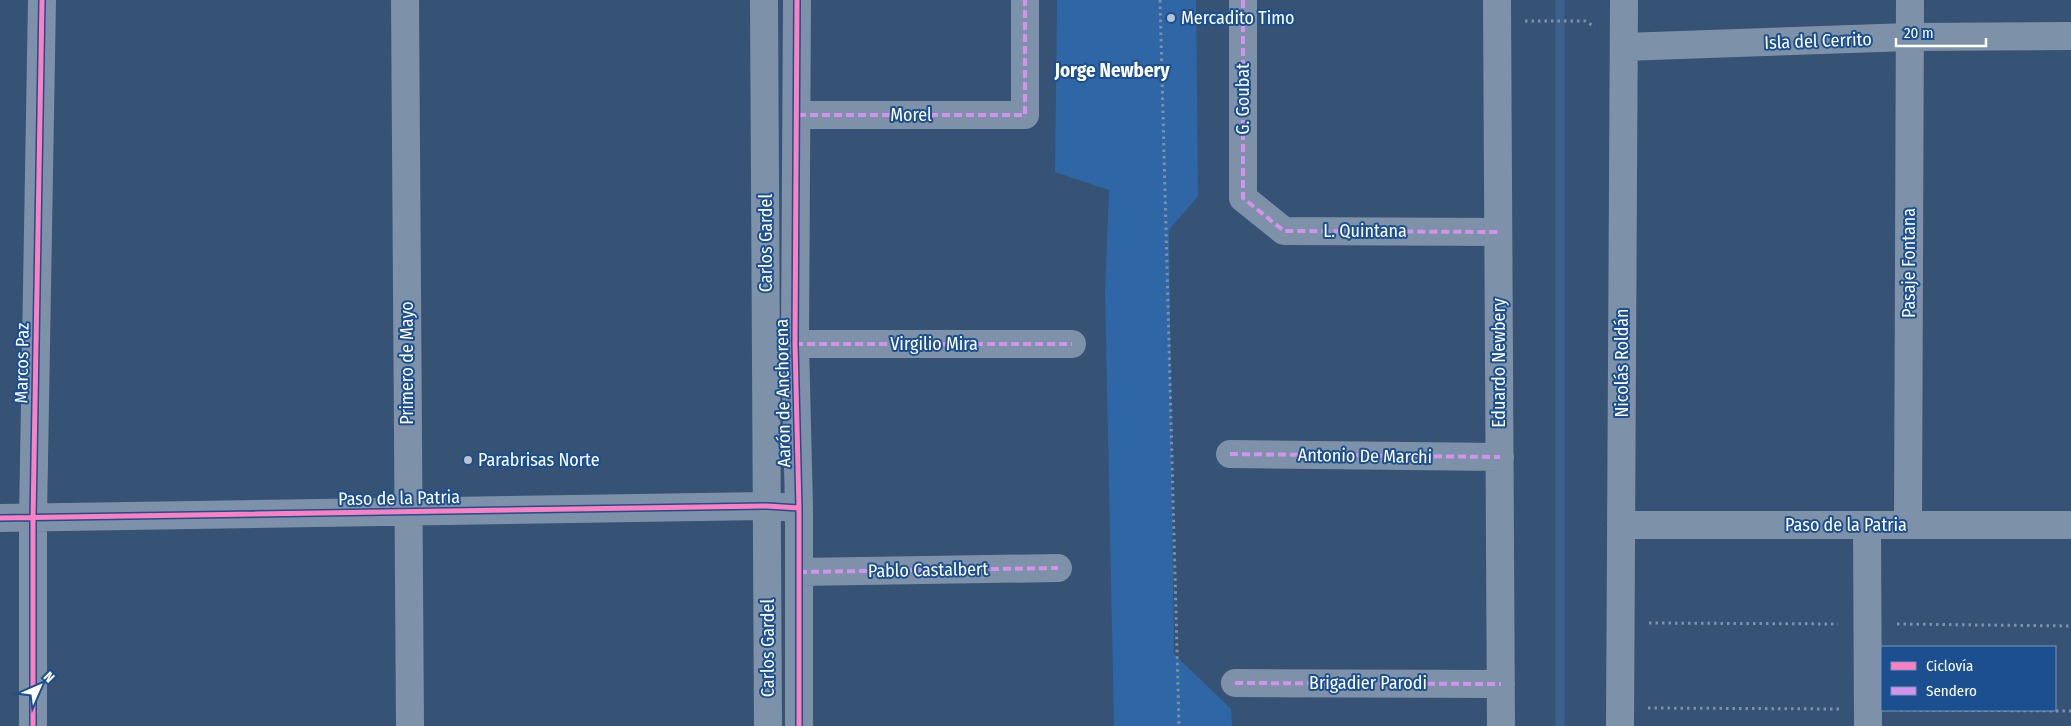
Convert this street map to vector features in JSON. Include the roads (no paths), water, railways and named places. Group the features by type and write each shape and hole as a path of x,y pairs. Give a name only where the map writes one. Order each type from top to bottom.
{"street":[{"name":"Marcos Paz","path":"34,726 32,518 42,0"},
{"name":"Primero de Mayo","path":"405,0 410,726"},
{"name":"Carlos Gardel","path":"764,0 768,726"},
{"name":"Aarón de Anchorena","path":"797,0 798,115 795,344 799,508 800,726"},
{"name":"Morel","path":"798,115 1025,114 1025,0"},
{"name":"G. Goubat","path":"1243,0 1243,198"},
{"name":"Eduardo Newbery","path":"1497,0 1501,726"},
{"name":"Nicolás Roldán","path":"1620,717 1624,0"},
{"name":"Pasaje Fontana","path":"1908,525 1910,0"},
{"name":"Isla del Cerrito","path":"1624,47 1910,37 2071,36"},
{"name":"L. Quintana","path":"1243,198 1284,231 1498,232"},
{"name":"Virgilio Mira","path":"795,344 1072,344"},
{"name":"Antonio De Marchi","path":"1230,454 1500,457"},
{"name":"Paso de la Patria","path":"0,518 767,506 799,508"},
{"name":"Paso de la Patria","path":"1621,525 2071,525"},
{"path":"1867,526 1868,718"},
{"name":"Pablo Castalbert","path":"799,572 1058,568"},
{"name":"Brigadier Parodi","path":"1235,683 1501,684"}],"waterway":[{"path":"1560,0 1560,726"}],"place":[{"name":"Mercadito Timo","path":"1171,18"},
{"name":"Parabrisas Norte","path":"468,460"}],"district":[{"name":"Jorge Newbery","path":"1112,70"}]}
